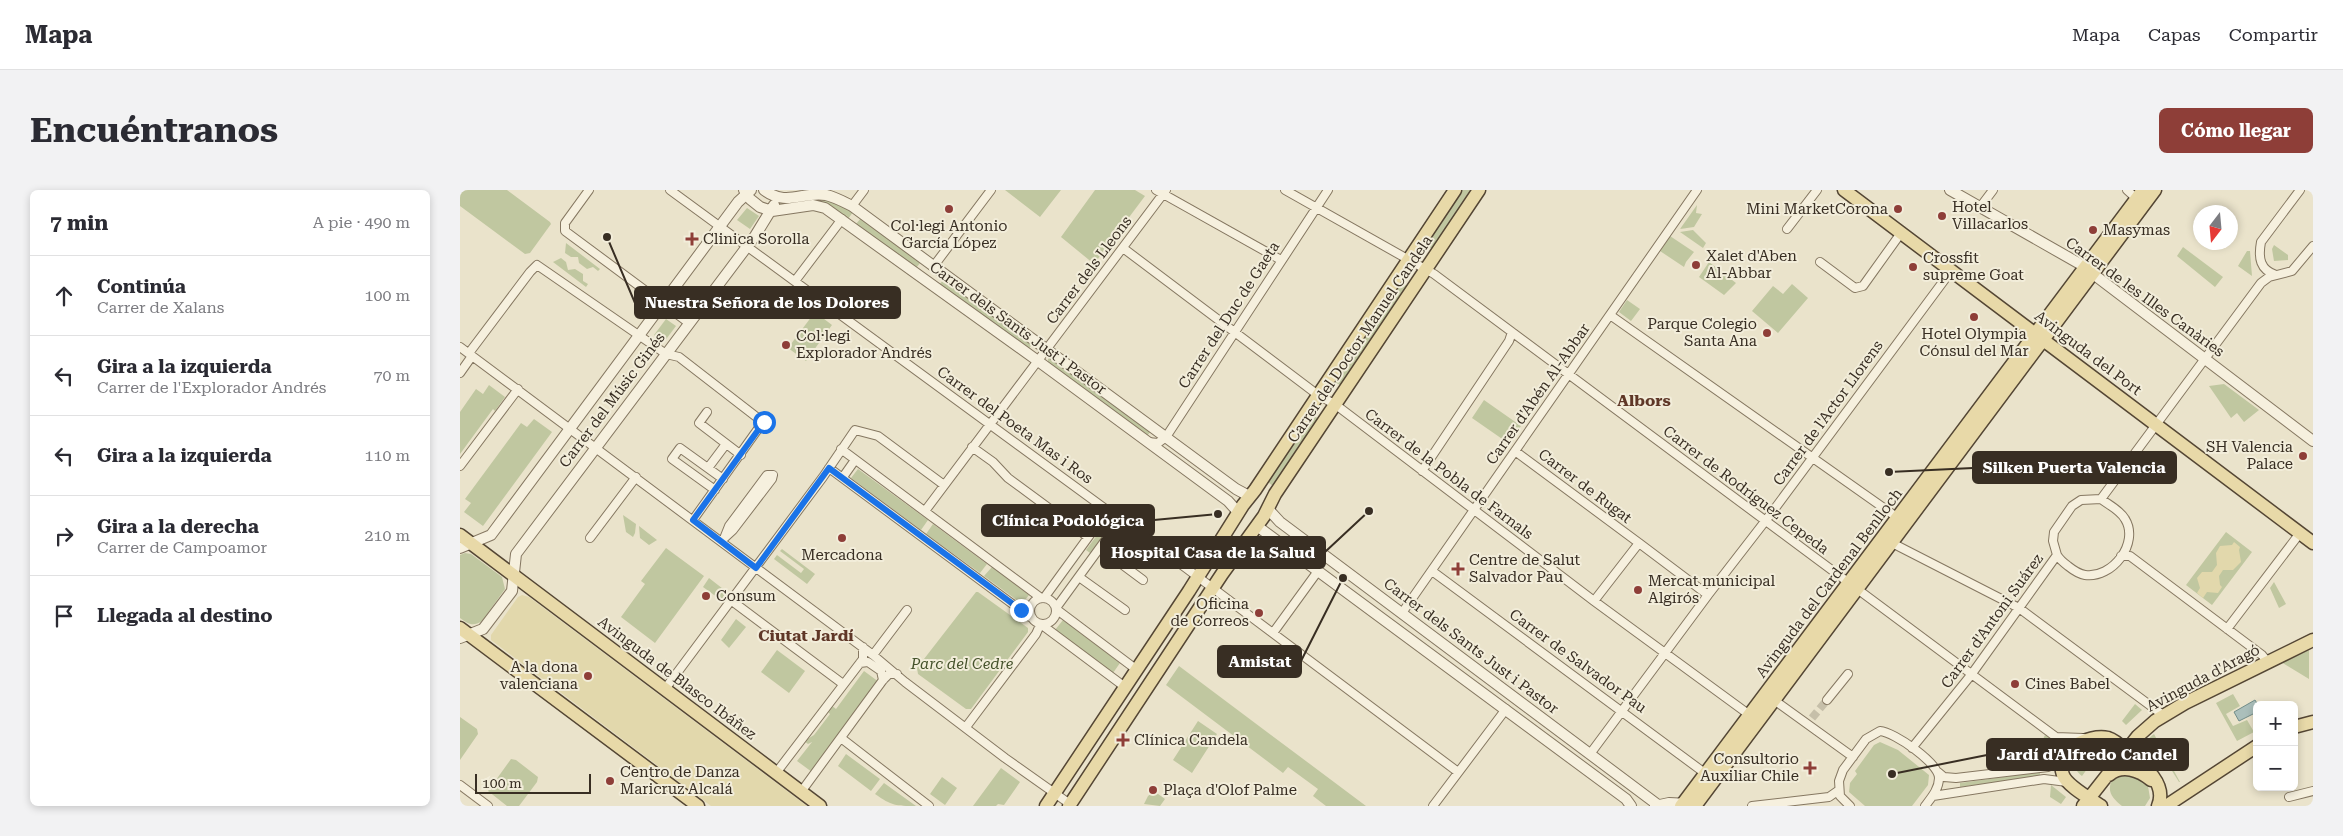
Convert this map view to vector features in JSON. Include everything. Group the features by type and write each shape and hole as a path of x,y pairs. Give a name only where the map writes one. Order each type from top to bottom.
{"main road":[{"name":"Carrer del Doctor Manuel Candela","path":"1250,495 1455,190"},
{"name":"Carrer del Doctor Manuel Candela","path":"1268,508 1426,268 1480,190"},
{"name":"Avinguda del Port","path":"1845,190 2313,543"},
{"path":"2088,272 2155,190"},
{"path":"2040,337 2088,272 2140,194"},
{"name":"Avinguda del Cardenal Benlloch","path":"1691,805 1706,774 1755,718 1774,700 1853,587 1898,518 2040,337"},
{"name":"Avinguda del Cardenal Benlloch","path":"1691,805 1853,587 1892,543 2040,337"},
{"path":"1046,806 1250,495 1262,499 1268,508 1069,805"},
{"path":"1238,513 1244,523 1256,527"},
{"name":"Avinguda de Blasco Ibáñez","path":"460,536 466,546 514,576 820,806"},
{"path":"463,634 698,806"},
{"name":"Avinguda d'Aragó","path":"2086,802 2141,733 2163,715 2313,640"},
{"path":"1137,670 1149,676 1151,683"},
{"path":"1125,687 1129,693 1140,698"},
{"path":"2298,726 2313,722"},
{"path":"2158,806 2160,789 2151,772 2113,740 2098,738 2075,744 2063,758 2063,775 2086,802 2103,806 2101,792 2109,774 2122,769 2136,770 2145,774 2160,789"},
{"path":"2166,806 2253,749"}],"street":[{"path":"589,190 565,223 564,229 567,234 689,323"},
{"name":"Carrer del Poeta Mas i Ros","path":"670,190 1213,589"},
{"path":"852,206 864,190"},
{"path":"925,279 991,190"},
{"name":"Carrer de Rodríguez Cepeda","path":"1285,190 1426,268 2056,737 2065,739 2098,738"},
{"name":"Carrer del Duc de Gaeta","path":"1166,437 1328,190"},
{"name":"Carrer d'Abén Al-Abbar","path":"1402,613 1515,450 1570,375 1697,190"},
{"path":"1787,229 1817,190"},
{"name":"Carrer de les Illes Canàries","path":"1950,190 1981,206 2088,272 2313,441"},
{"path":"1981,206 1993,190"},
{"path":"2126,190 2140,194"},
{"path":"2276,275 2266,271 2262,266 2261,242 2300,190"},
{"path":"747,191 760,207 772,211 774,205 767,193"},
{"name":"Carrer del Músic Ginés","path":"466,546 491,535 747,191"},
{"path":"1162,191 1281,260"},
{"name":"Carrer dels Lleons","path":"925,511 989,423 1123,248 1162,191"},
{"name":"Carrer dels Sants Just i Pastor","path":"767,193 786,199 824,194 852,206 1236,489 1250,495"},
{"name":"Carrer dels Sants Just i Pastor","path":"772,211 813,205 825,208 842,219 1038,360 1234,506 1238,513"},
{"name":"Carrer del Músic Ginés","path":"514,576 516,554 772,211"},
{"path":"795,281 842,219"},
{"path":"1820,262 1855,288 1863,286 1901,233"},
{"path":"2057,555 2059,559 2080,574 2093,575 2105,571 2121,556 2129,539 2128,526 2122,515 2101,499 2261,283 2276,275 2292,271 2313,246"},
{"name":"Carrer de la Pobla de Farnals","path":"1123,248 1318,395 1336,405 1594,601 1755,718"},
{"path":"460,373 530,272 537,265 666,354 679,357 760,417 763,424 693,520"},
{"name":"Carrer de l'Actor Llorens","path":"1590,754 1664,652 1765,521 1951,270"},
{"path":"1610,315 1898,518"},
{"path":"1422,471 1509,341 1512,332"},
{"path":"460,347 693,520 723,538 756,568 864,647 1069,805"},
{"path":"460,466 518,389"},
{"path":"707,412 699,423 741,454"},
{"path":"665,689 732,601 855,430 875,434 944,485"},
{"path":"1146,441 1158,443 1166,437"},
{"path":"708,468 726,444"},
{"path":"972,447 993,462 1008,478 1088,537"},
{"path":"715,490 672,459 680,448 723,479"},
{"path":"841,449 1042,598 1052,602 1056,608 1137,670"},
{"name":"Carrer de Rugat","path":"1515,450 1708,596"},
{"path":"843,477 855,460"},
{"path":"829,468 1125,687"},
{"path":"767,475 773,475 772,479 733,530 723,538 729,526 767,475"},
{"path":"590,538 636,477"},
{"name":"Carrer d'Antoni Suárez","path":"1912,748 1971,675 2057,555 2053,541 2054,532 2072,506 2081,500 2101,499"},
{"name":"Carrer dels Sants Just i Pastor","path":"1268,508 1280,522 1590,754 1656,806"},
{"path":"1030,617 1031,608 1042,598 1108,510"},
{"path":"966,727 1041,625 1048,622 1056,608 1120,520"},
{"name":"Carrer dels Sants Just i Pastor","path":"1256,527 1626,799 1631,806"},
{"path":"2227,629 2300,533"},
{"path":"1594,601 1639,543"},
{"path":"1892,543 2019,608 2163,715"},
{"path":"1100,548 1143,580"},
{"path":"2121,556 2130,556 2262,654 2267,662"},
{"path":"1273,633 1318,571"},
{"name":"Carrer de Salvador Pau","path":"1432,571 1706,774"},
{"path":"463,634 482,629 512,591 514,576"},
{"path":"1079,577 1124,610"},
{"path":"1213,589 1458,772"},
{"path":"732,601 844,684"},
{"path":"874,655 907,610"},
{"path":"776,773 860,663 864,655 864,647"},
{"path":"860,663 866,661 881,671 884,676 883,680"},
{"path":"801,792 883,680 889,674 898,674"},
{"path":"1827,700 1848,674"},
{"path":"1434,805 1514,698"},
{"path":"1774,700 1810,721 1852,757"},
{"path":"1850,806 1842,800 1839,790 1839,776 1866,739 1880,731 1891,734 1912,748 1931,763 1944,777 1956,778 2048,766 2063,758"},
{"path":"841,738 929,806"},
{"path":"1925,806 1933,796 1938,785 1938,772"},
{"path":"1933,796 2044,780 2068,782"},
{"path":"460,785 488,806"},
{"path":"1752,806 1829,797 1839,790"},
{"path":"2289,798 2313,791"},
{"path":"1656,806 1691,805"}],"green space":[{"path":"460,190 507,190 551,224 530,253 525,254 460,206"},
{"path":"1005,190 1061,190 1040,217"},
{"path":"1095,190 1135,190 1145,196 1094,264 1061,237"},
{"path":"1460,190 1471,190 1432,249 1425,244"},
{"path":"826,199 853,212 848,219 828,205 780,206 781,203"},
{"path":"1697,205 1696,213 1702,214 1694,227 1680,229"},
{"path":"747,208 759,216 750,229 737,220"},
{"path":"861,218 921,262 916,268 856,224"},
{"path":"1693,230 1706,243 1703,248 1680,232"},
{"path":"1670,236 1694,252 1684,267 1660,251"},
{"path":"566,243 600,269 598,271 593,267 587,269 579,263 578,257 571,257 565,253"},
{"path":"2274,245 2288,255 2288,260 2274,261 2272,249"},
{"path":"2183,247 2223,277 2215,287 2177,256"},
{"path":"2247,251 2250,251 2252,276 2238,266"},
{"path":"561,258 566,262 568,270 575,269 583,274 583,281 588,284 586,287 553,262"},
{"path":"1709,262 1736,283 1724,295 1699,277"},
{"path":"944,279 1033,343 1028,350 939,285"},
{"path":"1399,281 1407,286 1340,385 1333,381"},
{"path":"1792,284 1808,298 1778,333 1752,311 1773,286 1783,294"},
{"path":"1627,300 1640,309 1631,321 1619,312"},
{"path":"815,312 832,325 806,361 788,348"},
{"path":"666,319 676,326 664,342 654,335"},
{"path":"1050,356 1152,430 1147,436 1048,363"},
{"path":"2224,384 2259,410 2244,422 2237,413 2231,418 2209,386"},
{"path":"489,385 505,397 495,411 493,409 460,454 460,412 476,389 483,394"},
{"path":"1484,400 1521,426 1508,443 1472,418"},
{"path":"1311,414 1319,419 1274,487 1268,482"},
{"path":"534,419 552,432 483,526 464,512 471,503 465,499 521,423 527,427"},
{"path":"858,469 928,520 921,530 851,478"},
{"path":"623,515 636,524 633,537 626,532"},
{"path":"1106,523 1100,534 1101,536 1110,527 1090,553 1086,550"},
{"path":"933,524 987,564 980,573 926,534"},
{"path":"639,526 657,540 649,545 640,538"},
{"path":"2226,532 2252,552 2212,605 2186,585"},
{"path":"666,548 704,576 655,643 621,617 645,584 641,581"},
{"path":"782,549 815,574 807,584 774,559 777,555 801,573 804,569 780,551"},
{"path":"465,553 471,554 502,577 505,589 482,621 473,624 460,618 460,555"},
{"path":"992,567 1029,595 1022,604 984,576"},
{"path":"709,578 727,592 721,600 703,587"},
{"path":"2274,582 2286,604 2279,608 2270,588"},
{"name":"Parc del Cedre","path":"976,592 1028,628 1028,632 971,709 966,709 918,674 917,668"},
{"path":"736,619 746,627 729,648 721,640"},
{"path":"1063,620 1120,663 1113,673 1055,630"},
{"path":"777,650 805,671 789,693 761,672"},
{"path":"2309,650 2309,679 2281,662"},
{"path":"1179,666 1366,806 1326,806 1313,796 1318,789 1288,767 1283,773 1166,685"},
{"path":"864,671 879,682 812,772 797,761 812,742 808,744 804,741 814,735 830,714 827,711 831,705 836,709"},
{"path":"2233,694 2240,706 2226,714 2233,726 2247,720 2253,733 2237,741 2216,703"},
{"path":"2135,704 2142,710 2126,725 2122,721"},
{"path":"460,717 477,729 478,734 460,760"},
{"path":"1198,721 1217,734 1192,773 1173,760"},
{"path":"2154,734 2180,782 2162,755 2148,739"},
{"path":"2045,735 2062,746 2057,754 2046,761 2042,741"},
{"path":"1880,742 1898,750 1929,775 1928,785 1912,806 1865,806 1849,792 1850,783 1857,774 1855,771 1874,745"},
{"path":"2089,743 2106,744 2092,762 2085,756 2092,747 2089,744 2082,745 2076,754 2090,765 2082,776 2072,761 2075,749 2081,745"},
{"path":"846,754 880,779 871,791 838,766"},
{"path":"511,759 516,760 538,777 537,782 519,806 507,806 488,791"},
{"path":"1001,768 1020,782 1004,805 973,806"},
{"path":"2040,772 2040,776 1960,787 1960,783"},
{"path":"2129,772 2148,786 2150,798 2145,806 2122,806 2111,793 2110,786 2114,777"},
{"path":"942,777 957,788 945,805 930,794"},
{"path":"884,783 916,806 894,804 875,794"},
{"path":"2051,785 2066,797 2061,804 2050,797"},
{"path":"1154,791 1165,799 1160,806 1144,804 1148,796"}],"sand":[{"path":"2234,542 2240,547 2241,562 2233,570 2223,570 2219,576 2222,587 2218,593 2207,592 2203,598 2197,593 2200,588 2197,578 2202,572 2212,572 2217,565 2216,553 2220,546 2232,545"},
{"path":"522,595 529,597 807,806 711,806 491,640 491,635 518,597"}],"shaded area":[{"path":"2253,701 2253,714 2239,721 2234,712"}],"tunnel":[{"path":"1812,718 1827,700"}],"place":[{"name":"Col·legi Antonio García López","path":"949,209"},
{"name":"Mini MarketCorona","path":"1898,209"},
{"name":"Hotel Villacarlos","path":"1942,216"},
{"name":"Masymas","path":"2093,230"},
{"name":"Nuestra Señora de los Dolores","path":"607,237"},
{"name":"Clinica Sorolla","path":"692,239"},
{"name":"Xalet d'Aben Al-Abbar","path":"1696,265"},
{"name":"Crossfit supreme Goat","path":"1913,267"},
{"name":"Hotel Olympia Cónsul del Mar","path":"1974,317"},
{"name":"Parque Colegio Santa Ana","path":"1767,333"},
{"name":"Col·legi Explorador Andrés","path":"786,345"},
{"name":"SH Valencia Palace","path":"2303,456"},
{"name":"Silken Puerta Valencia","path":"1889,472"},
{"name":"Hospital Casa de la Salud","path":"1369,511"},
{"name":"Clínica Podológica","path":"1218,514"},
{"name":"Mercadona","path":"842,538"},
{"name":"Centre de Salut Salvador Pau","path":"1458,569"},
{"name":"Amistat","path":"1343,578"},
{"name":"Mercat municipal Algirós","path":"1638,590"},
{"name":"Consum","path":"706,596"},
{"name":"Oficina de Correos","path":"1259,613"},
{"name":"A la dona valenciana","path":"588,676"},
{"name":"Cines Babel","path":"2015,684"},
{"name":"Clínica Candela","path":"1123,740"},
{"name":"Consultorio Auxiliar Chile","path":"1810,768"},
{"name":"Jardí d'Alfredo Candel","path":"1892,774"},
{"name":"Centro de Danza Maricruz Alcalá","path":"610,781"},
{"name":"Plaça d'Olof Palme","path":"1153,790"}],"district":[{"name":"Albors","path":"1644,400"},
{"name":"Ciutat Jardí","path":"806,635"}],"route":[{"path":"764,422 693,520 756,568 829,468 1021,610"}]}
